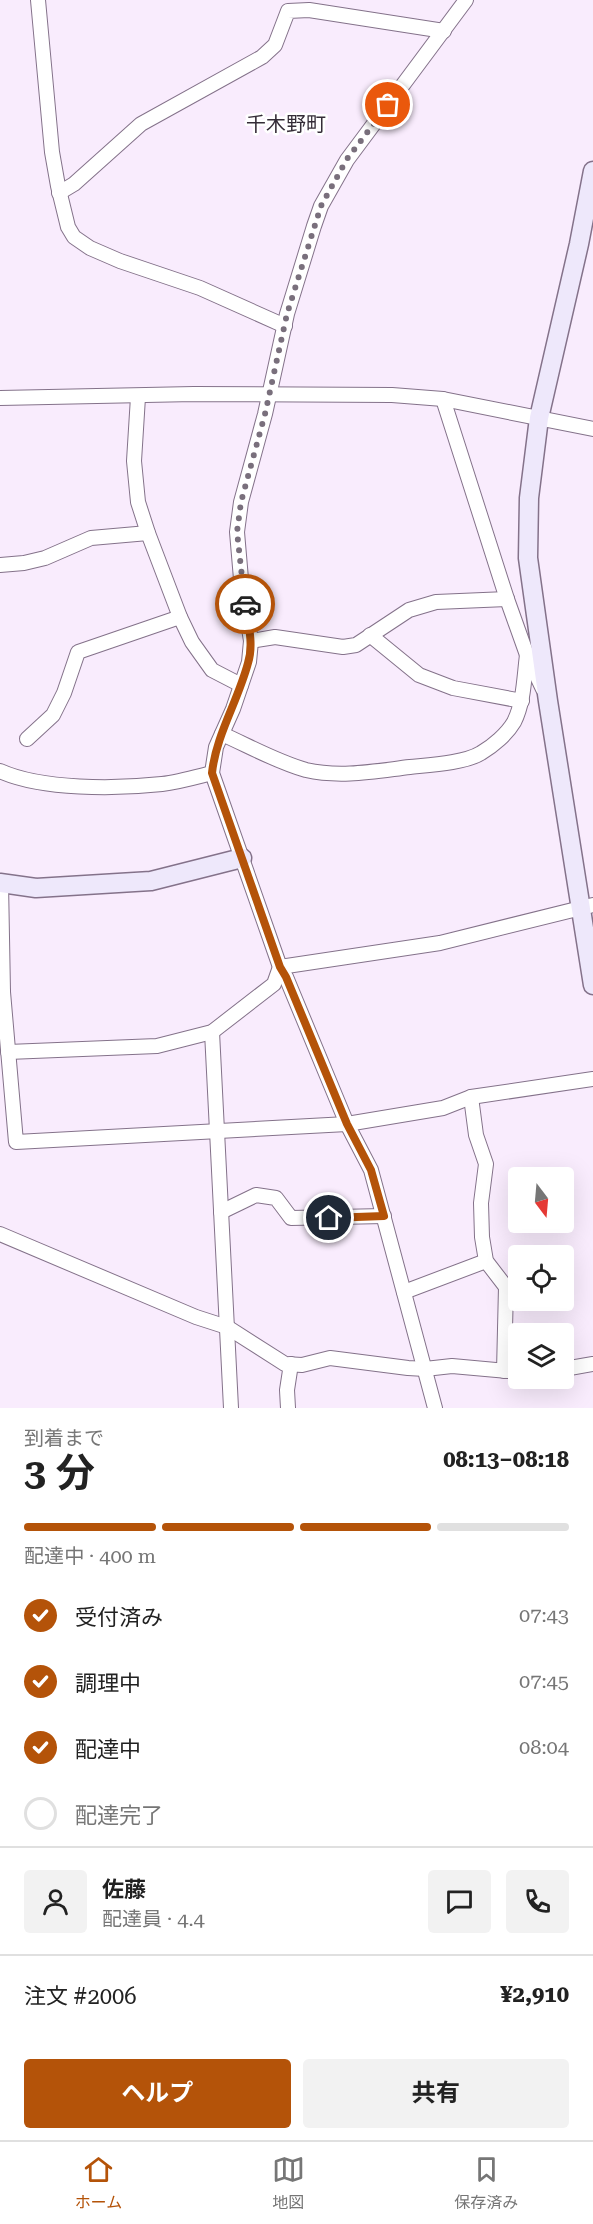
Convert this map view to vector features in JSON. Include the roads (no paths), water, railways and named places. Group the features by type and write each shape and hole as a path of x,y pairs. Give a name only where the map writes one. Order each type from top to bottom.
{"street":[{"path":"38,0 52,152 59,193 68,227 74,237 90,248 120,261 200,288 285,326"},
{"path":"435,1408 371,1170 347,1124 280,967 212,773 216,747 249,662 251,641 241,579 237,532 241,502 285,326 321,206 347,159 466,0"},
{"path":"59,193 74,184 141,124 262,57 275,45 288,10 309,10 444,31"},
{"path":"593,171 540,418 529,498 528,558 548,701 587,906 593,986"},
{"path":"0,398 138,397 194,394 392,395 443,399 593,429"},
{"path":"138,397 134,461 138,502 148,533 192,642 212,670 240,685"},
{"path":"443,399 507,598 527,655 548,701"},
{"path":"0,565 45,558 91,538 148,533"},
{"path":"251,641 275,637 343,647 356,645 409,610 436,602 507,598"},
{"path":"27,739 52,715 64,693 78,652 180,617"},
{"path":"370,635 419,675 453,688 522,701"},
{"path":"222,734 307,770 345,774 436,765 480,754 501,738 513,723 522,701 527,655"},
{"path":"0,771 23,779 58,785 104,786 163,784 212,773"},
{"path":"242,858 151,881 36,888 1,883 1,990 16,1142 347,1124 443,1108 471,1097 593,1079"},
{"path":"280,967 440,943 587,906"},
{"path":"8,1052 157,1047 212,1032 274,984 280,967"},
{"path":"212,1032 231,1408"},
{"path":"471,1097 476,1135 486,1164 481,1203 482,1237 486,1261 506,1287 504,1371"},
{"path":"221,1212 256,1195 276,1198 291,1218 384,1216"},
{"path":"0,1234 196,1317 227,1327 285,1364 302,1365 330,1358 425,1369 452,1366 508,1371"},
{"path":"404,1292 486,1261"},
{"path":"288,1408 287,1389 291,1364"},
{"path":"574,1367 593,1364"}],"district":[{"name":"千木野町","path":"286,124"}]}
